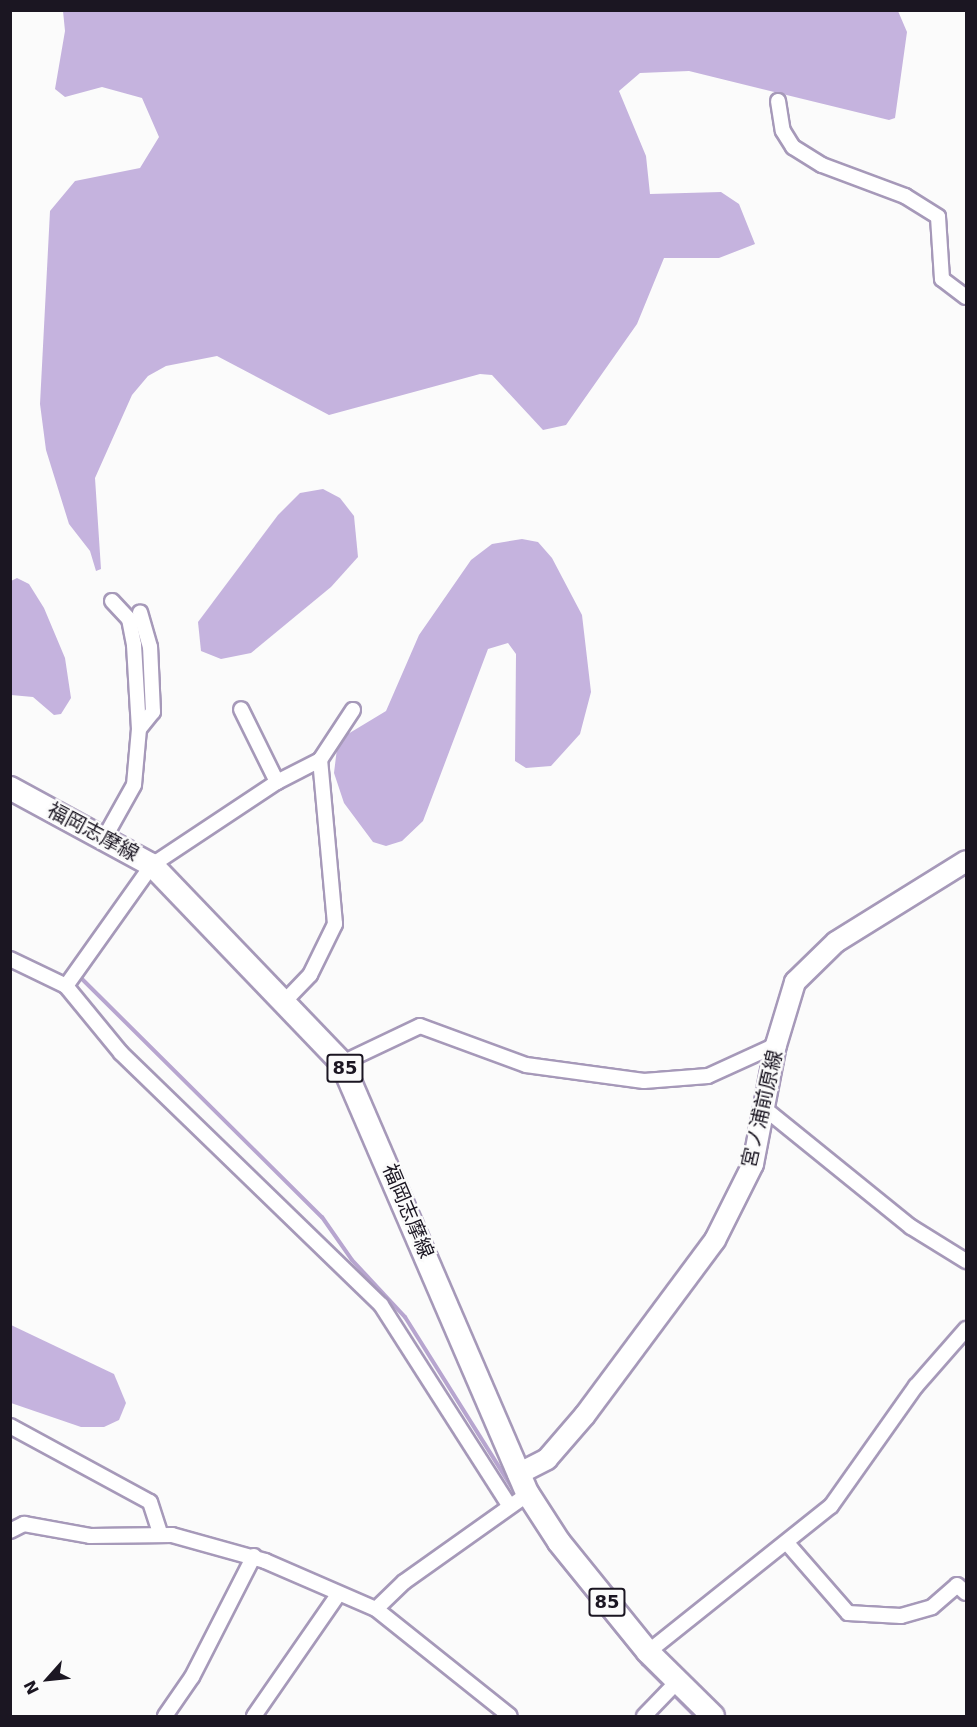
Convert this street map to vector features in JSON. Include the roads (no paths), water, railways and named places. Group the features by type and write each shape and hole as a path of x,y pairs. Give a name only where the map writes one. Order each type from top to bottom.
{"main road":[{"name":"福岡志摩線","path":"10,788 106,835 153,865 342,1063 518,1474 519,1500 559,1542 648,1652 670,1689 713,1716"},
{"name":"宮ノ浦前原線","path":"518,1474 547,1459 585,1415 715,1240 753,1164 776,1045 795,982 836,942 966,861"}],"street":[{"path":"778,101 783,131 793,147 822,165 905,196 938,217 942,279 966,297"},
{"path":"106,835 134,785 139,729 134,645 129,619 112,601"},
{"path":"139,729 154,706 150,647 140,612"},
{"path":"241,709 277,782"},
{"path":"66,986 153,865 277,782 320,760 353,710"},
{"path":"283,1003 310,975 335,924 320,760"},
{"path":"10,959 66,986 122,1053 381,1305 519,1500 404,1582 376,1610"},
{"path":"342,1063 420,1026 526,1065 644,1081 708,1076 776,1045"},
{"path":"764,1108 912,1227 966,1262"},
{"path":"648,1652 831,1506 916,1386 966,1329"},
{"path":"10,1426 150,1502 160,1533"},
{"path":"10,1531 24,1524 90,1536 160,1533 254,1556 337,1596 376,1610 510,1716"},
{"path":"787,1543 848,1613 901,1617 932,1607 957,1585 966,1593"},
{"path":"165,1716 192,1677 254,1556"},
{"path":"255,1716 337,1596"},
{"path":"644,1716 670,1689"}],"waterway":[{"path":"79,976 322,1217 352,1260 405,1317 544,1539"},
{"path":"553,1553 643,1664 695,1716"}]}
